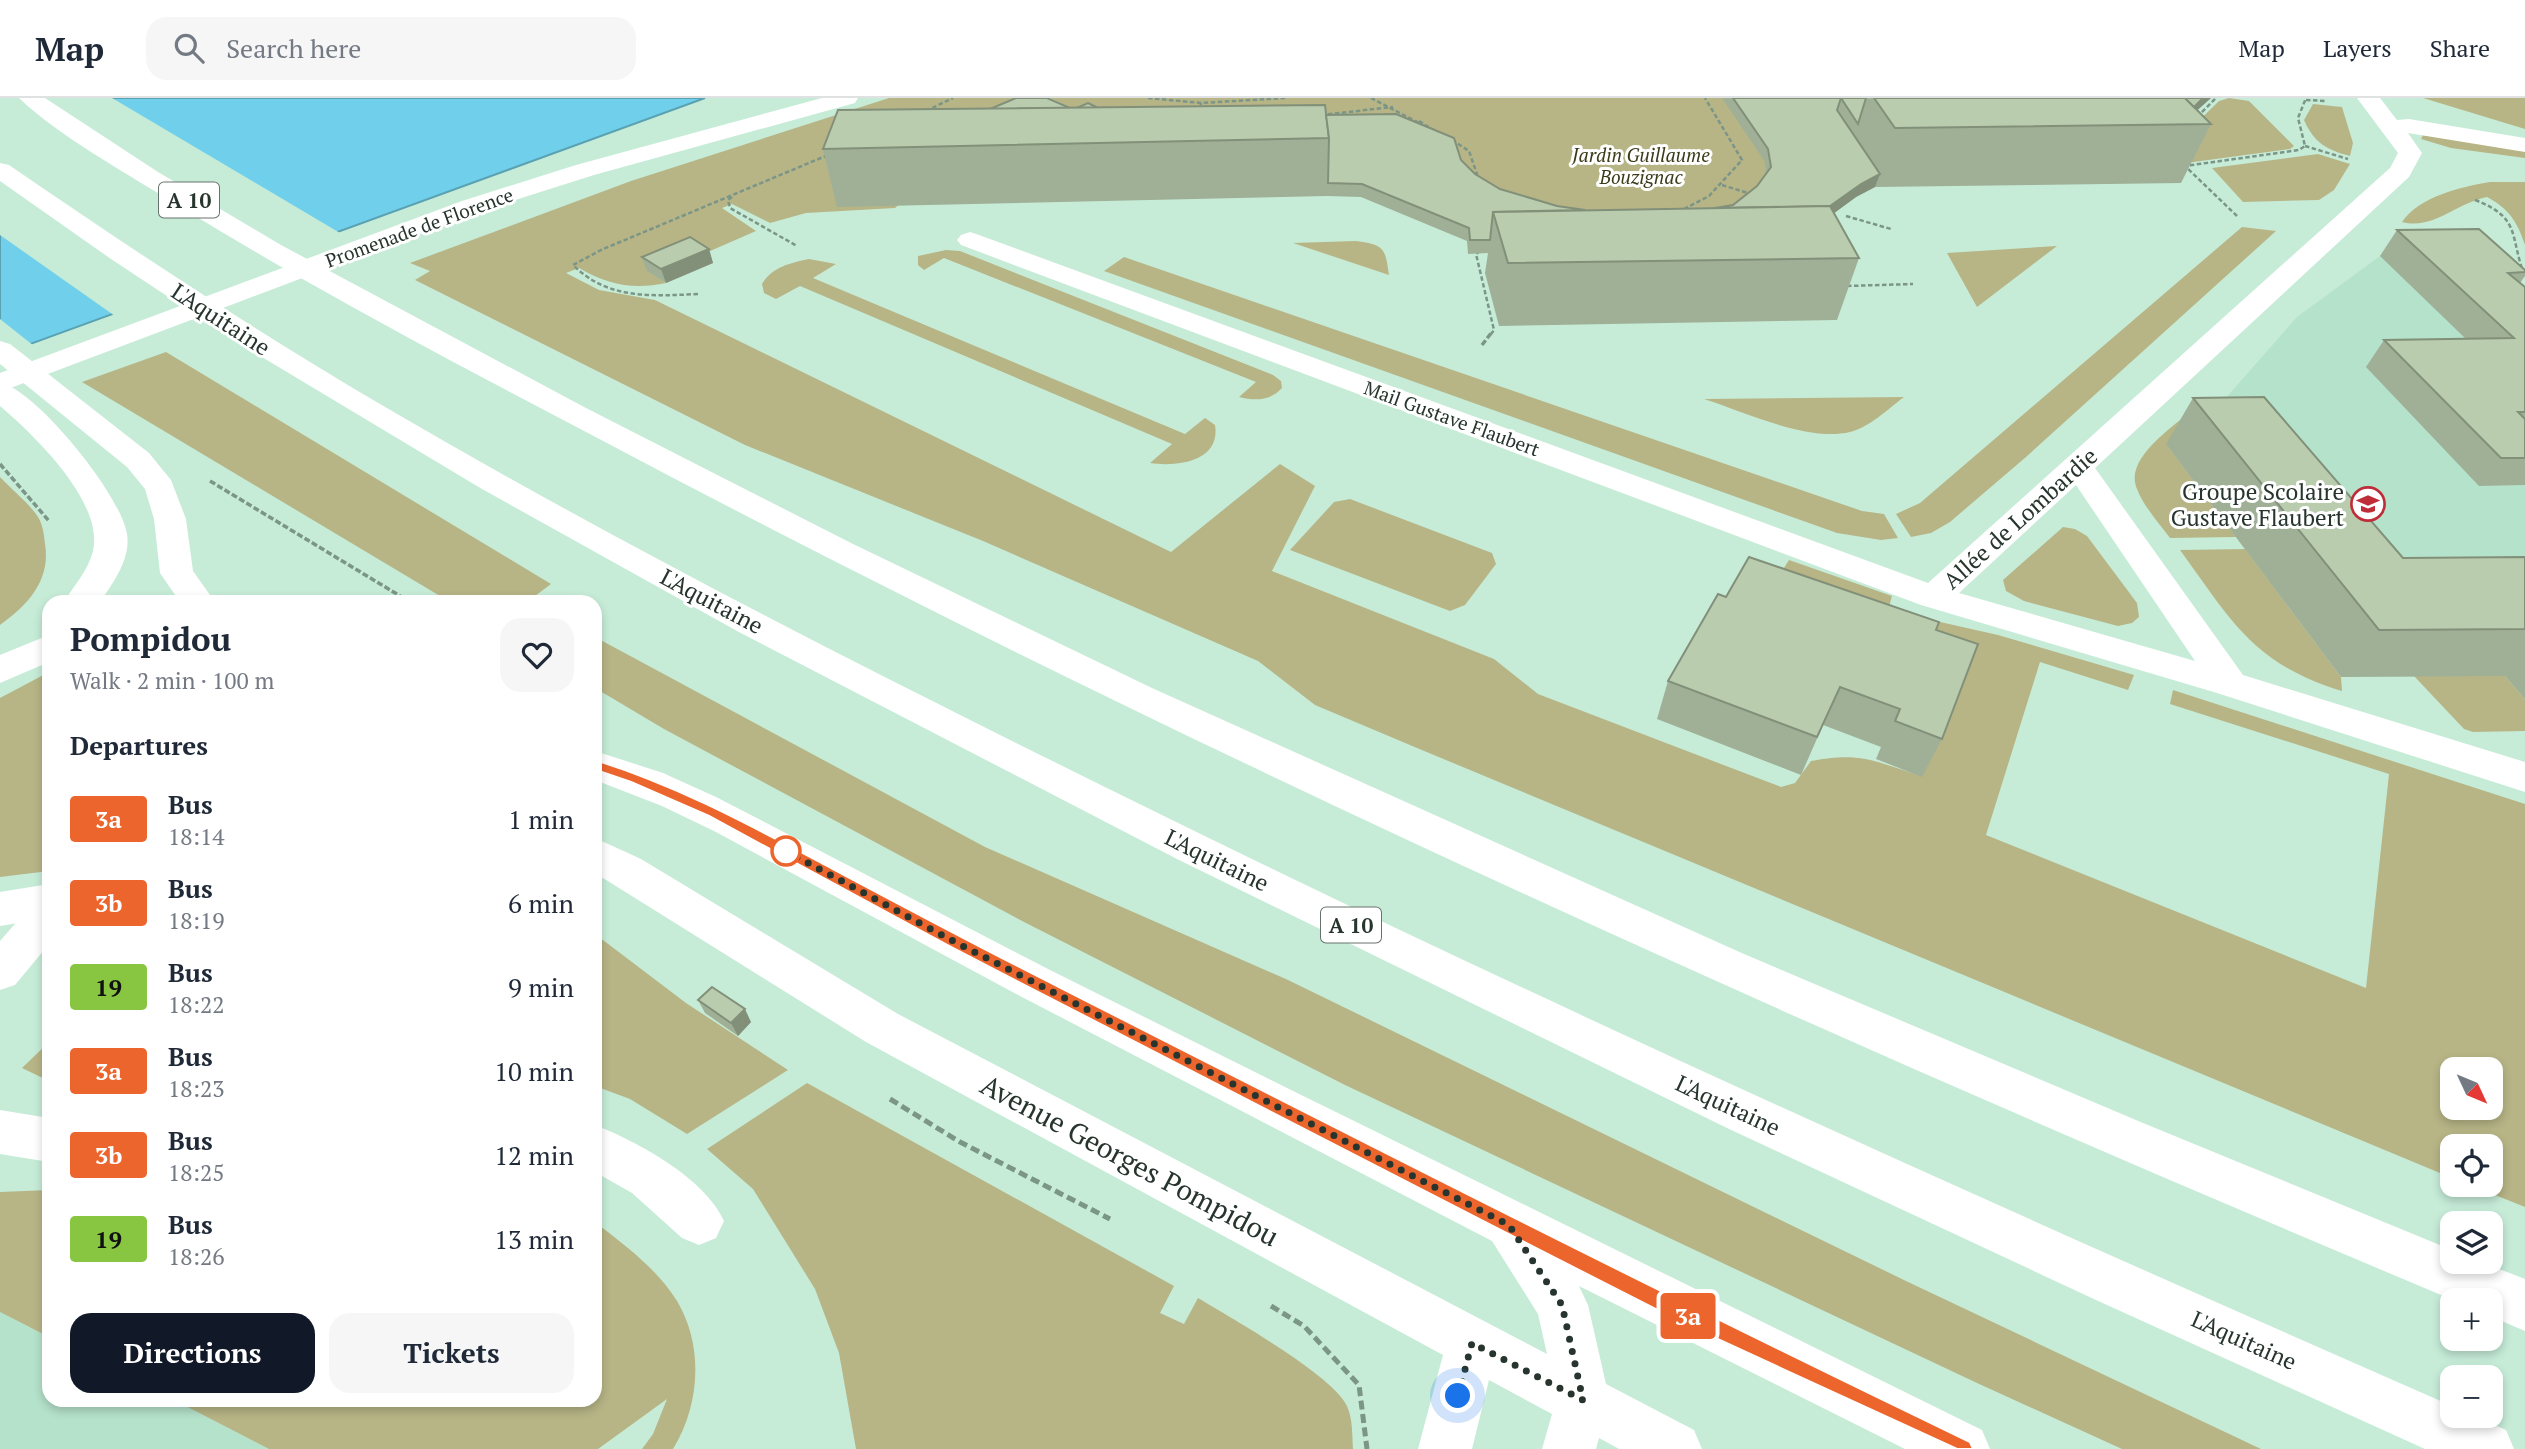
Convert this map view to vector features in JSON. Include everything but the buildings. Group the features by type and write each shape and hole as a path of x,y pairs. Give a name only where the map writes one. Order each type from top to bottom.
{"main road":[{"name":"A 10","path":"30,98 185,198 352,295 676,468 852,558 1220,736 1444,838 1898,1040 2525,1306"},
{"name":"Promenade de Florence","path":"0,383 471,206 585,170 847,98"},
{"path":"2368,98 2420,149 2525,165"},
{"path":"2391,98 2461,135"},
{"path":"2420,149 2402,126 2525,145"},
{"name":"Allée de Lombardie","path":"1933,597 2355,215 2420,149"},
{"name":"L'Aquitaine","path":"0,170 247,337 348,398 763,628 1145,825 1649,1068 2006,1233 2487,1449"},
{"name":"Mail Gustave Flaubert","path":"970,240 1933,597"},
{"path":"0,350 138,460 160,487 170,519 177,573 193,595"},
{"path":"0,391 33,417 63,451 102,510 111,534 107,561 86,595"},
{"path":"2078,466 2230,684"},
{"name":"Allée de Lombardie","path":"1933,597 2230,684 2525,777"},
{"path":"0,670 42,646"},
{"path":"602,767 635,778 714,812 955,942 1509,1225 1692,1318 1963,1449"},
{"name":"Avenue Georges Pompidou","path":"602,858 882,1028 1472,1343 1576,1424 1675,1449"},
{"path":"0,909 42,902"},
{"path":"0,972 42,922"},
{"path":"0,1132 42,1139"},
{"path":"602,1151 649,1177 699,1221"},
{"path":"1509,1225 1562,1305 1576,1424"},
{"path":"1445,1449 1472,1343"}],"path":[{"path":"920,114 953,98"},
{"path":"1148,98 1201,103 1286,98"},
{"path":"1371,98 1439,133"},
{"path":"1681,210 1693,207 1722,185 1742,160 1705,98"},
{"path":"2191,122 2216,98"},
{"path":"2305,146 2298,118 2306,99 2317,101"},
{"path":"1200,116 1201,103"},
{"path":"1316,116 1393,107"},
{"path":"1419,121 1422,130"},
{"path":"1449,139 1469,151 1480,182"},
{"path":"2185,166 2286,154 2305,146 2351,160"},
{"path":"698,294 624,294 610,290 580,274 573,265 601,250 836,151"},
{"path":"2176,158 2237,216"},
{"path":"1722,185 1752,194"},
{"path":"736,194 728,201 730,208 797,246"},
{"path":"2476,200 2496,208 2510,220 2517,257 2525,277"},
{"path":"1846,216 1891,229"},
{"path":"1482,345 1494,330 1476,254 1487,248"},
{"path":"1840,276 1847,286 1913,284"},
{"path":"0,464 51,524"},
{"path":"209,480 398,595"},
{"path":"1260,1299 1304,1326 1359,1385 1367,1449"}],"shaded area":[{"name":"Groupe Scolaire Gustave Flaubert","path":"2461,255 2525,468 2525,699 2505,676 2341,677 2166,444 2224,400 2297,317 2380,256"},
{"path":"0,1312 42,1333 42,1407 188,1407 269,1449 0,1449"}],"green space":[{"path":"889,98 1027,98 895,208 806,213 770,223 732,204 722,208 756,231 701,255 648,271 666,283 632,286 611,282 579,268 566,273 599,290 655,300 1171,552 1280,464 1315,486 1272,571 1494,659 1538,694 1781,787 1795,783 1811,761 1828,758 1856,758 1880,762 1922,776 1909,615 1998,635 2134,675 2128,690 2040,662 1986,835 2366,988 2389,774 2170,704 2173,690 2525,804 2525,1207 2500,1197 2503,1197 2503,1134 2440,1134 2440,1173 1417,748 1315,705 1258,661 983,541 745,445 415,280 430,271 410,263 631,181"},
{"name":"Jardin Guillaume Bouzignac","path":"1050,98 1780,98 1767,181 1753,200 1651,233 1111,126"},
{"path":"2229,98 2249,101 2294,146 2290,149 2186,163 2179,140 2219,101"},
{"path":"2423,98 2525,98 2525,129"},
{"path":"2313,104 2342,107 2353,143 2350,156 2328,148 2312,134 2304,120"},
{"path":"2423,135 2525,149 2525,158 2451,148 2421,139"},
{"path":"2318,154 2350,164 2334,190 2319,200 2243,202 2212,168"},
{"path":"2490,182 2525,182 2525,245 2511,217 2487,197 2424,222 2402,222 2419,205 2430,199 2454,190"},
{"path":"2242,227 2276,231 2026,457 1950,522 1931,533 1911,537 1896,514 1920,503"},
{"path":"1356,241 1373,244 1382,249 1389,275 1293,243"},
{"path":"2057,246 1977,307 1947,253"},
{"path":"946,250 960,251 1273,375 1281,381 1282,388 1262,399 1239,397 1256,382 944,258 924,270 918,265 918,256"},
{"path":"1124,257 1862,511 1884,514 1898,538 1881,540 1837,533 1104,271"},
{"path":"809,259 836,264 813,278 1185,434 1205,418 1215,425 1215,437 1211,447 1204,454 1184,462 1150,463 1172,444 800,286 776,299 764,293 762,284 771,273 788,264"},
{"path":"166,352 551,584 536,595 438,595 82,382"},
{"path":"1904,397 1865,426 1850,432 1833,434 1815,433 1776,424 1704,399"},
{"path":"2196,407 2167,445 2236,537 2170,538 2137,489 2135,477 2144,454"},
{"path":"0,477 38,517 43,530 46,557 41,580 35,590 20,609 0,625"},
{"path":"1350,499 1492,553 1496,564 1465,605 1450,611 1290,550 1334,502"},
{"path":"2063,527 2075,529 2087,536 2137,603 2139,617 2132,623 2118,626 2024,601 2006,591 2003,580"},
{"path":"2245,549 2341,677 2342,691 2312,680 2265,653 2230,618 2180,550"},
{"path":"1789,560 1892,596 1889,607 1768,593"},
{"path":"602,641 985,847 1288,980 1906,1281 2261,1449 2122,1449 1345,1085 1026,923 664,729 602,692"},
{"path":"42,676 42,872 0,877 0,698"},
{"path":"2414,676 2505,676 2525,699 2525,731 2473,732 2464,729"},
{"path":"602,939 686,1003 788,1070 687,1134 630,1099 602,1089"},
{"path":"42,1049 42,1078 22,1068"},
{"path":"807,1083 1174,1286 1160,1313 1184,1324 1198,1298 1280,1348 1338,1393 1349,1411 1353,1449 856,1449 839,1353 815,1289 753,1189 707,1149"},
{"path":"42,1190 42,1333 0,1312 0,1192"},
{"path":"602,1228 660,1278 677,1301 692,1337 695,1356 693,1395 689,1414 673,1449 642,1449 653,1434 667,1399 598,1449 269,1449 188,1407 602,1407"}],"water":[{"path":"0,98 705,98 0,355"}],"pier":[{"path":"0,98 112,98 340,233 115,316 0,235"},
{"path":"0,319 34,346 0,358"}],"bus line":[{"name":"3a","path":"602,767 635,778 714,812 955,942 1489,1215 1692,1318 1963,1449"}],"place":[{"name":"Groupe Scolaire Gustave Flaubert","path":"2368,504"}],"route":[{"path":"786,851 955,942 1509,1225 1562,1305 1583,1400 1472,1343 1458,1396"}]}
